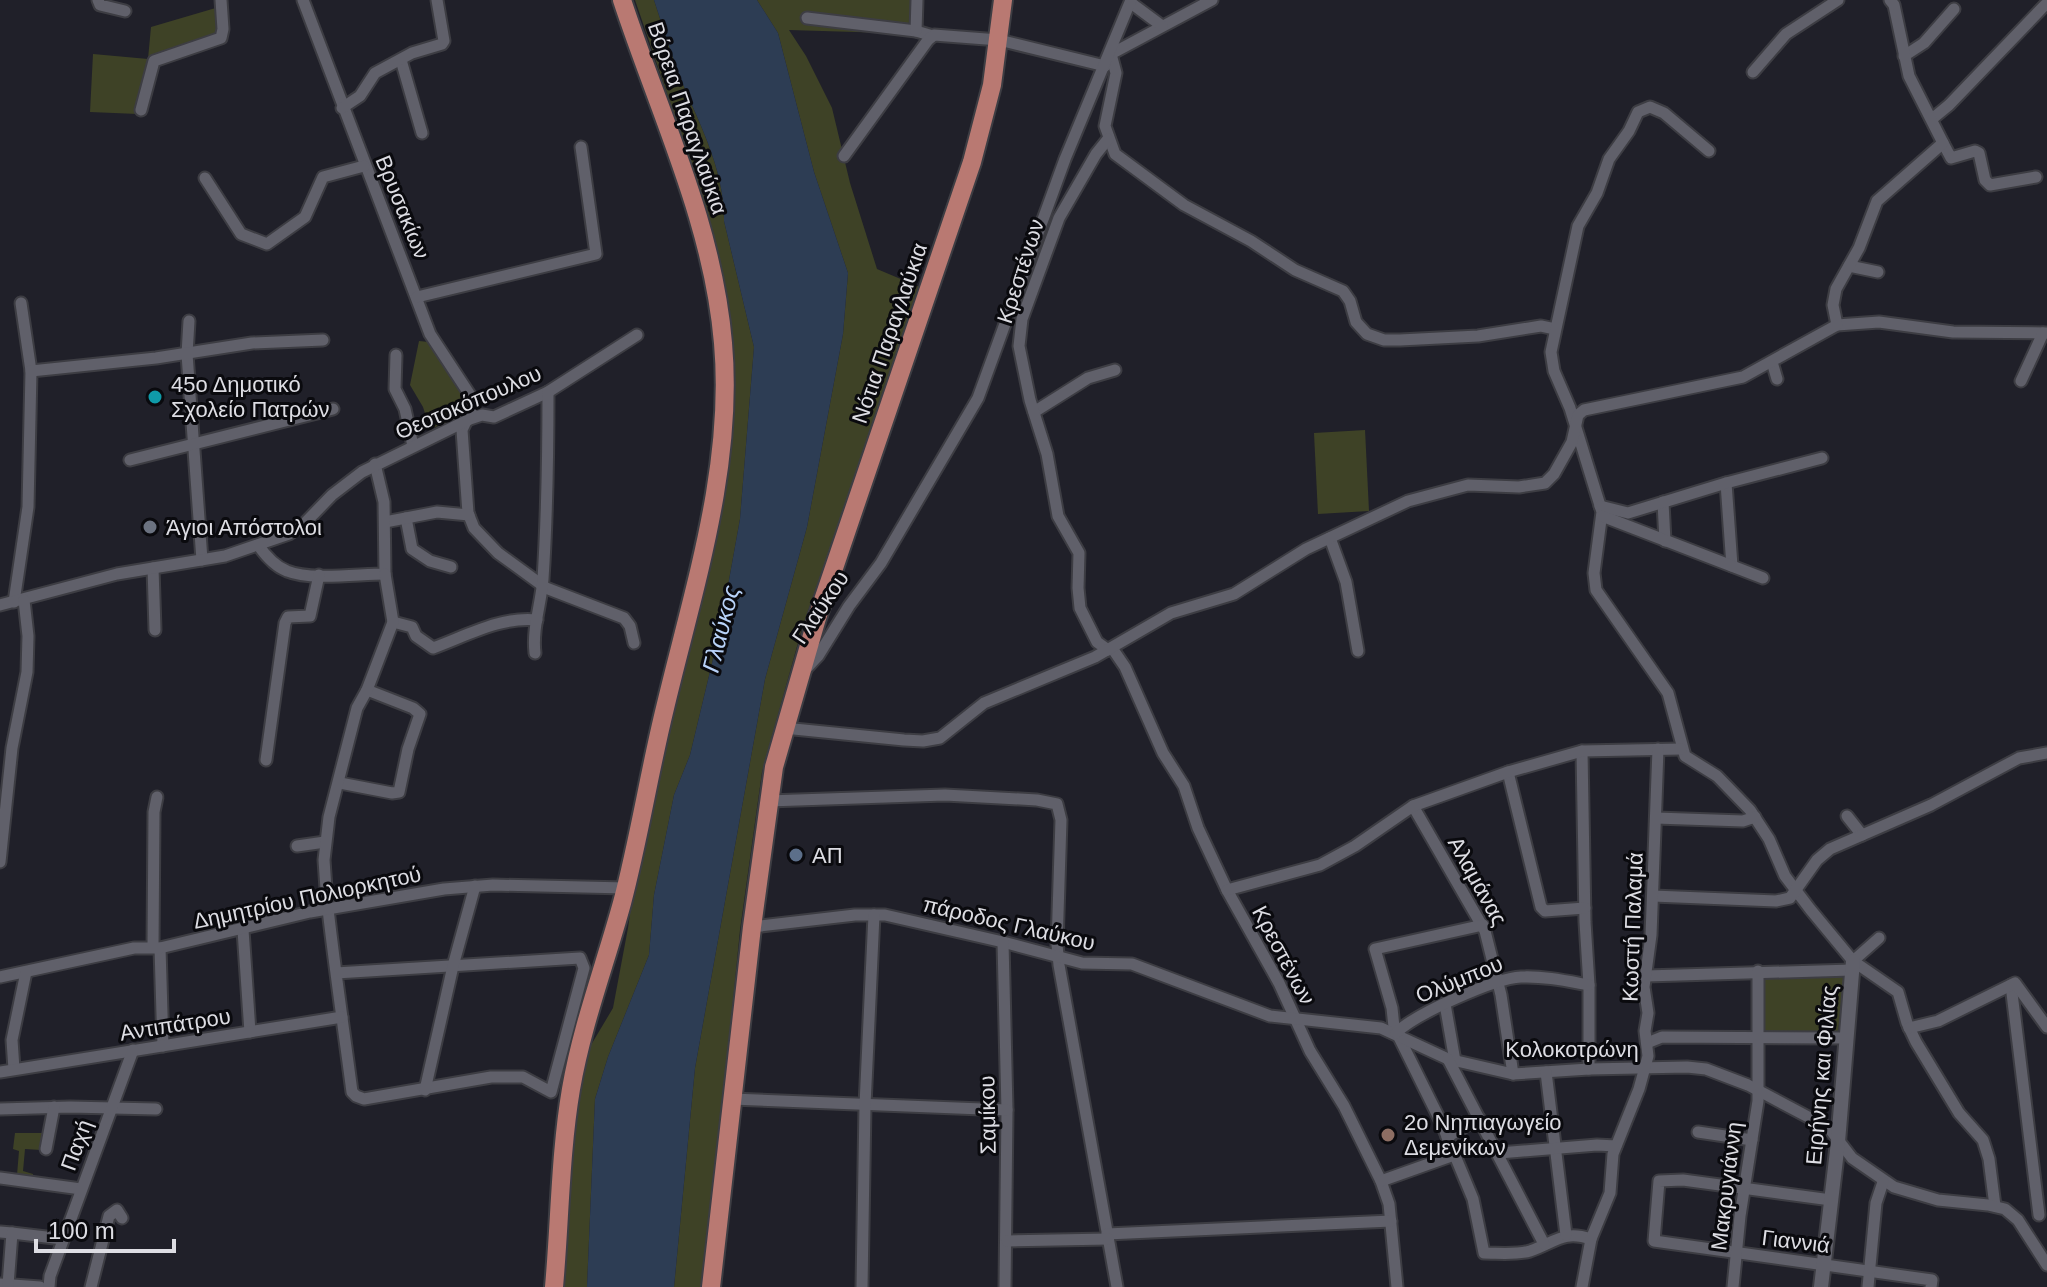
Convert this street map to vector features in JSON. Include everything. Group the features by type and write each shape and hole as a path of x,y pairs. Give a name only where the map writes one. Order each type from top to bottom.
{"main road":[{"name":"Βόρεια Παραγλαύκια","path":"554,1287 571,1091 626,888 701,563 720,455 725,388 718,299 689,184 622,0"},
{"name":"Νότια Παραγλαύκια","path":"798,677 955,216 986,108 1003,0"},
{"name":"Γλαύκου","path":"711,1287 768,801 798,677"}],"street":[{"path":"98,0 105,8 125,11"},
{"path":"141,110 154,61 221,38 221,0"},
{"name":"Βρυσακίων","path":"303,0 435,345 470,395 471,409 462,430 469,515"},
{"path":"342,108 360,96 375,73 412,53 442,44 437,0"},
{"path":"916,31 917,0"},
{"path":"1212,0 1111,54 1116,73 1105,122 1115,154 1184,205 1304,275 1343,291 1350,301 1357,323 1372,336 1400,340 1478,336 1540,326 1555,329"},
{"path":"1753,72 1786,34 1838,0"},
{"path":"1131,2 1162,26"},
{"name":"Γλαύκου","path":"798,677 818,656 881,563 978,398 1065,159 1131,2"},
{"path":"1894,2 1911,80 1951,158 1977,151 1987,184 2036,177"},
{"path":"1932,119 2045,5"},
{"path":"1904,56 1924,43 1954,9"},
{"path":"807,18 916,31 933,36 943,34 999,40 1105,66"},
{"path":"844,156 933,36"},
{"path":"401,60 422,133"},
{"path":"1227,890 1320,865 1355,846 1413,806 1508,772 1582,751 1681,749 1668,693 1596,590 1594,573 1601,511 1552,361 1551,344 1578,226 1597,193 1609,159 1638,112 1650,107 1657,108 1709,151"},
{"name":"Κρεστένων","path":"1108,139 1059,218 1022,319 1019,346 1047,454 1058,516 1079,553 1080,608 1094,638 1110,649 1125,667 1163,753 1184,786 1198,828 1227,890 1279,983 1310,1051 1348,1113 1381,1181 1388,1199 1397,1287"},
{"path":"1837,325 1833,300 1838,283 1881,196 1943,143"},
{"path":"417,297 596,254 581,147"},
{"path":"205,178 241,234 267,244 305,217 323,177 364,166"},
{"path":"1849,266 1878,272"},
{"path":"0,862 2,808 28,661 28,636 19,601 28,507 31,371 21,303"},
{"path":"189,321 187,354 202,560"},
{"path":"784,728 904,740 935,740 947,734 984,703 1110,649 1175,611 1234,594 1286,560 1408,501 1468,485 1519,487 1545,483 1555,473 1572,442 1579,413 1589,408 1738,378 1837,325 1870,322 1953,332 2045,333 2021,381"},
{"name":"Θεοτοκόπουλου","path":"0,605 102,577 202,560 295,531 342,486 375,464 465,421 482,415 494,417 548,392 637,335"},
{"path":"31,371 187,354 252,343 323,340"},
{"path":"396,355 395,389 404,405 413,446"},
{"path":"1772,362 1777,379"},
{"path":"1034,412 1088,378 1115,370"},
{"path":"535,653 534,636 543,585 548,498 548,392"},
{"path":"130,460 333,409"},
{"path":"1601,511 1623,513 1822,458"},
{"path":"336,973 580,958 584,968 551,1092 523,1077 491,1077 364,1099 352,1092 336,973 328,909 325,842 356,712 393,622 385,574 382,488 375,464"},
{"path":"1726,483 1732,566"},
{"path":"1663,502 1665,541"},
{"path":"1601,511 1665,541 1763,578"},
{"path":"385,522 437,512 469,515 483,540 543,585 621,616 629,623 634,643"},
{"path":"406,518 412,549 430,561 451,567"},
{"path":"1330,538 1346,582 1358,651"},
{"path":"258,545 286,571 319,575 385,574"},
{"path":"153,568 155,630"},
{"path":"266,760 285,623 288,617 310,616 319,575"},
{"path":"393,622 412,627 416,636 433,648 501,622 522,618 537,620"},
{"path":"340,783 399,792 408,749 420,714 409,705 367,690"},
{"name":"Κωστή Παλαμά","path":"1582,1287 1591,1239 1610,1193 1612,1158 1648,1053 1644,987 1653,896 1658,749"},
{"name":"Ειρήνης και Φιλίας","path":"1681,749 1690,761 1717,776 1755,817 1796,892 1852,965 1838,1138 1821,1287"},
{"path":"1582,751 1589,1069"},
{"path":"1653,896 1776,901 1790,898 1821,855 1931,805 2013,760 2047,753"},
{"path":"1508,772 1541,907 1545,911 1585,908"},
{"path":"768,801 945,795 1057,804 1061,820 1058,956 1117,1287"},
{"path":"157,797 154,812 157,947 163,1046"},
{"name":"Αλαμάνας","path":"1413,806 1483,925 1498,982 1513,1074"},
{"path":"1847,816 1862,835"},
{"path":"1656,818 1743,821 1755,817"},
{"path":"297,846 325,842"},
{"path":"425,1090 475,886"},
{"name":"Δημητρίου Πολιορκητού","path":"0,977 134,948 157,947 243,930 328,909 475,886 626,888"},
{"path":"862,1287 865,1105 874,915"},
{"name":"πάροδος Γλαύκου","path":"752,927 885,915 1082,963 1132,964 1260,1013 1296,1021"},
{"path":"1483,925 1375,949 1396,1033 1447,1137 1475,1203 1484,1253 1527,1252 1566,1235 1591,1239"},
{"path":"243,930 250,1032"},
{"path":"1852,965 1879,938"},
{"name":"Σαμίκου","path":"1003,942 1007,1110 1005,1287"},
{"path":"1646,976 1852,965 1898,992 1909,1028 1959,1113 1983,1140 1989,1159 1995,1206 2010,1212 2021,1223 2047,1265"},
{"name":"Μακρυγιάννη","path":"1733,1287 1758,1090 1758,971"},
{"path":"14,1069 12,1040 26,972"},
{"name":"Ολύμπου","path":"1396,1033 1412,1020 1445,1004 1498,982 1522,976 1589,985"},
{"path":"1909,1028 1938,1021 2013,984"},
{"path":"2013,984 2047,1027"},
{"path":"2013,984 2043,1215 2021,1223"},
{"path":"1445,1004 1451,1060 1544,1244"},
{"name":"Αντιπάτρου","path":"0,1072 342,1017"},
{"name":"Κολοκοτρώνη","path":"1296,1021 1368,1026 1396,1033 1451,1060 1513,1074 1589,1069 1699,1068 1758,1090 1826,1126 1852,1158 1883,1182 1929,1198 1995,1206"},
{"path":"1647,1043 1662,1037 1845,1038"},
{"name":"Παχή","path":"49,1287 63,1239 133,1050"},
{"path":"1546,1072 1566,1235"},
{"path":"732,1099 1007,1110"},
{"path":"46,1149 54,1107"},
{"name":"Παχή","path":"0,1109 156,1109"},
{"path":"1447,1137 1479,1118"},
{"path":"1698,1132 1752,1140"},
{"path":"1499,1153 1616,1146"},
{"path":"1381,1181 1454,1155"},
{"path":"0,1178 81,1189"},
{"name":"Γιαννιά","path":"1744,1189 1683,1180 1659,1181 1654,1241 1932,1284"},
{"path":"1868,1287 1876,1203 1883,1182"},
{"path":"1744,1189 1831,1200"},
{"path":"91,1287 109,1216 117,1210 122,1218"},
{"path":"1007,1241 1391,1221"},
{"path":"40,1287 4,1284 6,1233 63,1239"}],"green space":[{"path":"635,0 654,0 678,72 715,163 724,221 754,347 740,519 720,630 690,755 674,795 654,895 649,955 608,1057 595,1099 587,1287 561,1287 574,1107 588,1050 613,1008 639,850 701,588 726,366 698,184"},
{"path":"757,0 922,0 922,34 789,30 832,108 850,183 877,269 922,288 803,625 762,772 740,930 705,1287 674,1287 695,1068 765,679 807,527 843,334 848,273 814,172 778,33"},
{"path":"219,7 221,35 151,60 138,114 90,112 93,54 148,59 151,27"},
{"path":"419,341 429,342 457,381 467,408 461,417 430,429 423,407 410,385"},
{"path":"1365,430 1369,511 1318,514 1314,433"},
{"path":"1844,974 1838,1033 1762,1032 1762,975"},
{"path":"15,1133 43,1133 41,1150 25,1149 23,1171 33,1174 33,1177 17,1175 19,1151 13,1149"}],"water":[{"name":"Γλαύκος","path":"654,0 757,0 778,33 814,172 848,273 843,334 807,527 765,679 695,1068 674,1287 587,1287 595,1099 608,1057 649,955 654,895 674,795 690,755 720,630 740,519 754,347 724,221 715,163 678,72"}],"place":[{"name":"45ο Δημοτικό Σχολείο Πατρών","path":"155,397"},
{"name":"Άγιοι Απόστολοι","path":"150,527"},
{"name":"ΑΠ","path":"796,855"},
{"name":"2ο Νηπιαγωγείο Δεμενίκων","path":"1388,1135"}]}
